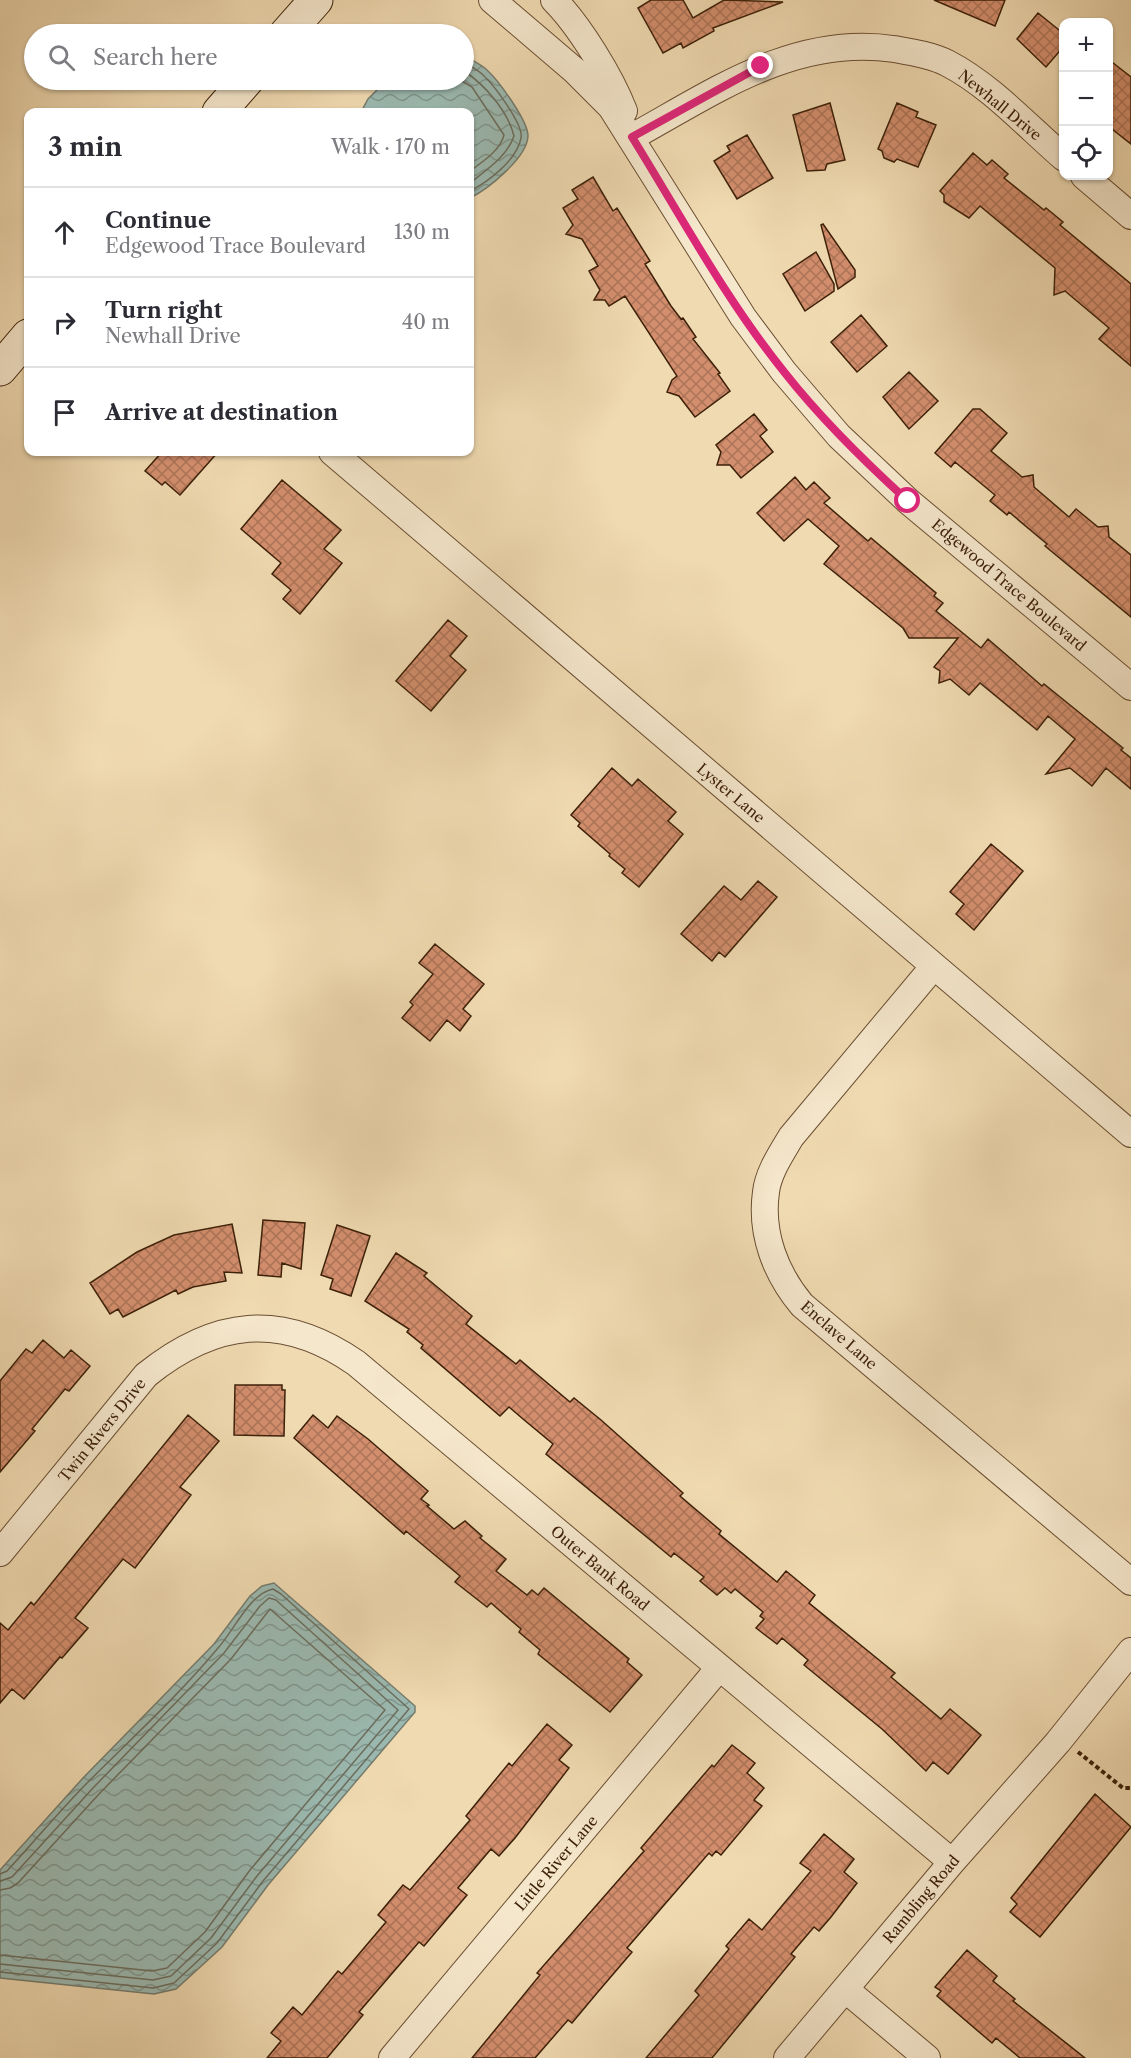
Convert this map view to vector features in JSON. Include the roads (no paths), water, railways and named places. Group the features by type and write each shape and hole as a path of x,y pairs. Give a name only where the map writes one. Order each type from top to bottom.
{"main road":[{"path":"295,24 316,0"},
{"path":"223,108 239,90"},
{"path":"0,369 24,341"}],"street":[{"name":"Edgewood Trace Boulevard","path":"492,0 574,70 611,107 632,137 743,317 784,372 833,429 908,501 1131,687"},
{"name":"Edgewood Trace Boulevard","path":"554,0 591,50 616,91 632,137"},
{"name":"Newhall Drive","path":"632,137 761,66 797,54 832,48 872,46 911,52 946,63 986,90 1059,154"},
{"path":"1089,180 1131,216"},
{"name":"Lyster Lane","path":"337,456 1131,1134"},
{"name":"Enclave Lane","path":"934,966 791,1137 777,1161 766,1191 765,1216 777,1269 802,1305 1131,1582"},
{"name":"Outer Bank Road","path":"224,1332 279,1329 330,1345 356,1363 952,1862"},
{"name":"Twin Rivers Drive","path":"0,1553 146,1375 197,1340 224,1332"},
{"name":"Rambling Road","path":"787,2058 952,1862 1059,1740 1131,1651"},
{"name":"Little River Lane","path":"393,2058 719,1668"},
{"path":"845,1989 927,2058"}],"water":[{"path":"474,61 492,75 512,101 527,129 526,145 505,172 487,188 474,196 474,108 363,108 377,90 474,90"},
{"path":"274,1583 415,1706 415,1712 268,1885 222,1947 176,1989 154,1994 0,1978 0,1870 83,1778 214,1644 250,1596 262,1586"}]}
